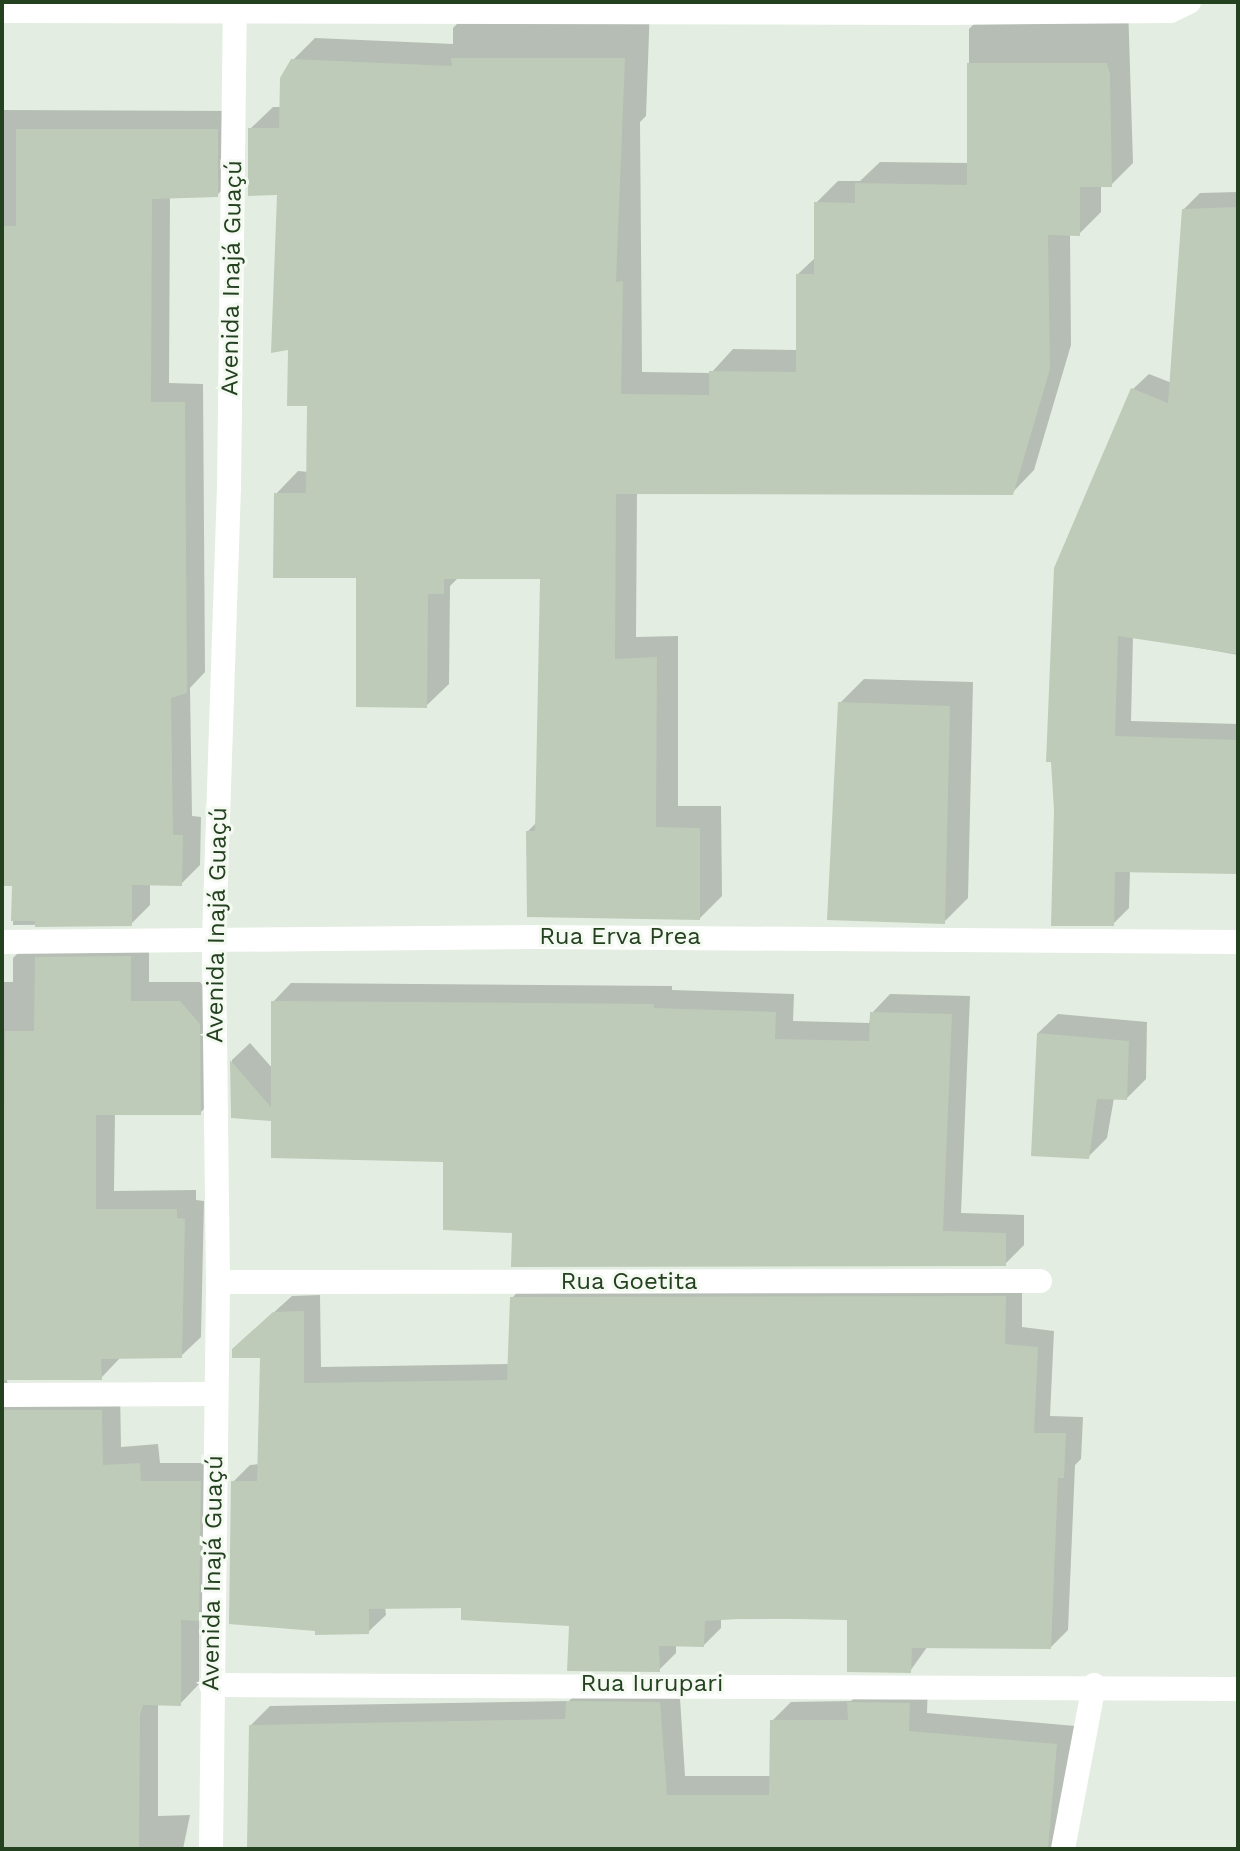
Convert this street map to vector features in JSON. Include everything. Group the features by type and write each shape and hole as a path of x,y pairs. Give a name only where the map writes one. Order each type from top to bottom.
{"street":[{"path":"2,11 235,7 1180,6"},
{"name":"Avenida Inajá Guaçú","path":"211,1849 218,1282 214,939 229,488 235,7"},
{"name":"Rua Erva Prea","path":"2,942 214,939 1238,942"},
{"name":"Rua Goetita","path":"218,1282 1040,1281"},
{"path":"2,1395 216,1394"},
{"name":"Rua Iurupari","path":"211,1685 1094,1685 1238,1689"},
{"path":"1063,1849 1094,1685"}],"building":[{"path":"451,58 625,58 616,282 623,281 621,394 709,395 709,371 796,372 796,274 814,274 814,202 855,203 855,183 967,185 967,63 1107,63 1110,74 1112,187 1080,187 1080,236 1048,235 1050,369 1013,495 616,494 615,659 657,657 656,827 700,828 700,920 527,917 526,831 535,831 540,579 444,579 444,594 428,594 427,708 356,707 356,578 273,578 274,493 306,493 307,406 287,406 288,350 271,353 277,195 248,196 248,128 279,128 280,78 291,59 452,66"},
{"path":"16,129 218,129 218,197 152,199 151,402 185,402 187,693 171,698 173,835 183,835 182,886 132,885 132,926 35,927 35,921 11,921 12,886 2,886 2,226 16,226"},
{"path":"1238,207 1238,654 1118,636 1115,736 1238,740 1238,874 1115,872 1114,926 1051,926 1054,810 1051,762 1046,762 1054,568 1131,388 1168,403 1182,209"},
{"path":"838,702 950,706 945,924 827,920"},
{"path":"131,956 131,1001 180,1001 200,1024 201,1115 96,1115 96,1209 177,1209 177,1218 185,1219 182,1358 101,1359 102,1380 2,1380 5,1031 34,1031 35,957"},
{"path":"271,1001 654,1004 654,1008 776,1012 775,1039 869,1041 870,1012 952,1014 943,1231 1006,1233 1006,1266 511,1267 512,1233 443,1230 443,1162 271,1158 271,1121 231,1118 230,1060 271,1107"},
{"path":"1037,1033 1129,1041 1127,1100 1097,1099 1089,1159 1031,1156"},
{"path":"1006,1296 1005,1344 1038,1347 1034,1433 1066,1433 1064,1478 1058,1478 1051,1649 912,1648 911,1673 847,1672 847,1620 755,1618 705,1621 704,1647 659,1646 660,1672 567,1671 569,1626 461,1620 461,1608 369,1609 369,1634 315,1635 315,1631 229,1624 231,1481 257,1481 260,1358 232,1358 232,1349 273,1312 304,1311 304,1383 507,1380 510,1297"},
{"path":"2,1410 102,1410 103,1465 140,1463 141,1481 201,1481 199,1621 181,1620 181,1706 143,1705 140,1715 139,1849 2,1849"},
{"path":"566,1701 660,1702 667,1795 769,1795 770,1720 848,1720 847,1702 910,1703 909,1731 1057,1744 1048,1849 247,1849 249,1725 565,1719"}]}
